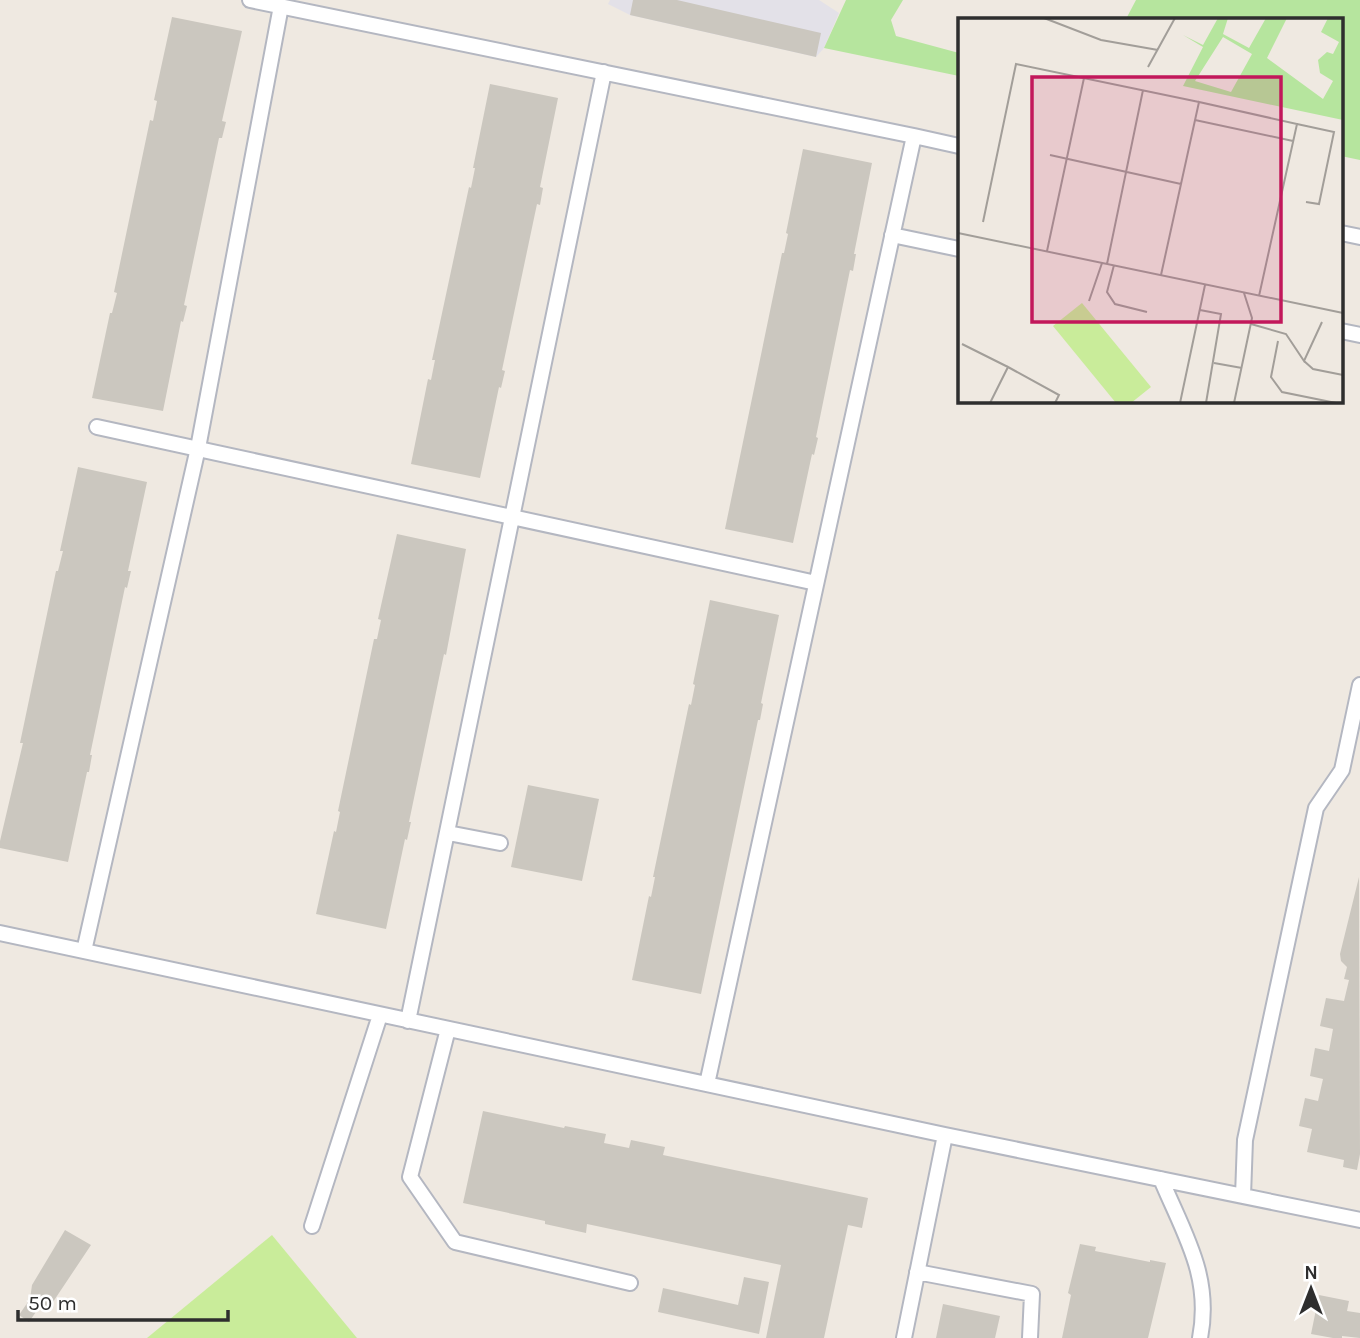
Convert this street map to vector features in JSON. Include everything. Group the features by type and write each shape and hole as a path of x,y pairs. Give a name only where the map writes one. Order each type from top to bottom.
{"lane":[{"path":"250,0 958,146"},
{"path":"84,951 198,448 281,6"},
{"path":"408,1021 604,72"},
{"path":"707,1084 914,136"},
{"path":"1342,233 1360,237"},
{"path":"892,235 958,249"},
{"path":"1342,331 1360,335"},
{"path":"97,427 816,583"},
{"path":"1243,1196 1245,1140 1316,808 1342,770 1360,685"},
{"path":"447,833 500,843"},
{"path":"0,933 944,1135 1360,1220"},
{"path":"312,1226 380,1014"},
{"path":"448,1029 410,1177 455,1242 630,1283"},
{"path":"904,1338 944,1135"},
{"path":"1161,1180 1200,1271 1204,1319 1200,1338"},
{"path":"918,1272 1032,1294 1030,1338"}],"shaded area":[{"path":"610,0 819,0 839,13 824,48 816,57 630,15 608,4"}],"green space":[{"path":"846,0 903,0 891,20 896,36 958,53 958,76 824,48"},
{"path":"1136,0 1360,0 1360,160 1342,156 1342,18 1127,18"},
{"path":"272,1235 357,1338 147,1338"}],"building":[{"path":"633,0 677,0 821,33 816,57 630,15"},
{"path":"172,17 242,31 222,121 226,122 222,138 219,138 184,305 187,306 183,322 181,321 163,411 92,398 110,313 117,293 114,292 150,120 153,121 157,101 154,100"},
{"path":"490,84 558,98 540,187 543,188 540,205 537,204 502,370 505,371 501,388 499,387 480,478 411,464 428,379 431,380 435,360 432,360 469,187 471,188"},
{"path":"803,149 872,163 853,271 850,270 816,437 818,438 814,455 812,454 793,543 725,529 788,234 786,233"},
{"path":"78,467 147,482 128,571 131,571 127,588 125,587 90,755 89,772 68,862 0,848 0,841 23,743 20,743 56,571 63,551 60,551"},
{"path":"397,534 466,549 411,822 386,929 316,914 334,831 336,832 338,811 374,639 377,639 381,620 378,619"},
{"path":"710,600 779,615 760,720 701,994 632,980 689,704 691,705"},
{"path":"528,785 599,799 582,881 511,867"},
{"path":"1359,877 1360,1154 1357,1170 1343,1167 1344,1160 1307,1152 1312,1129 1299,1126 1305,1098 1318,1101 1323,1079 1310,1076 1315,1048 1329,1051 1333,1029 1320,1026 1326,998 1344,1001 1349,980 1344,979 1347,967 1341,961 1340,954"},
{"path":"483,1111 606,1134 604,1143 629,1148 631,1140 665,1147 663,1155 868,1198 862,1228 848,1225 824,1338 766,1338 781,1265 587,1224 586,1233 463,1203"},
{"path":"65,1230 91,1245 49,1308 42,1303 29,1322 19,1315 30,1299 32,1285"},
{"path":"1080,1244 1096,1247 1095,1251 1166,1263 1148,1338 1062,1338 1071,1295 1068,1293"},
{"path":"744,1277 769,1282 759,1334 658,1312 663,1288 738,1305"},
{"path":"1319,1295 1349,1301 1347,1311 1360,1313 1360,1338 1333,1338 1311,1334"},
{"path":"943,1304 1000,1316 995,1338 936,1338"}]}
